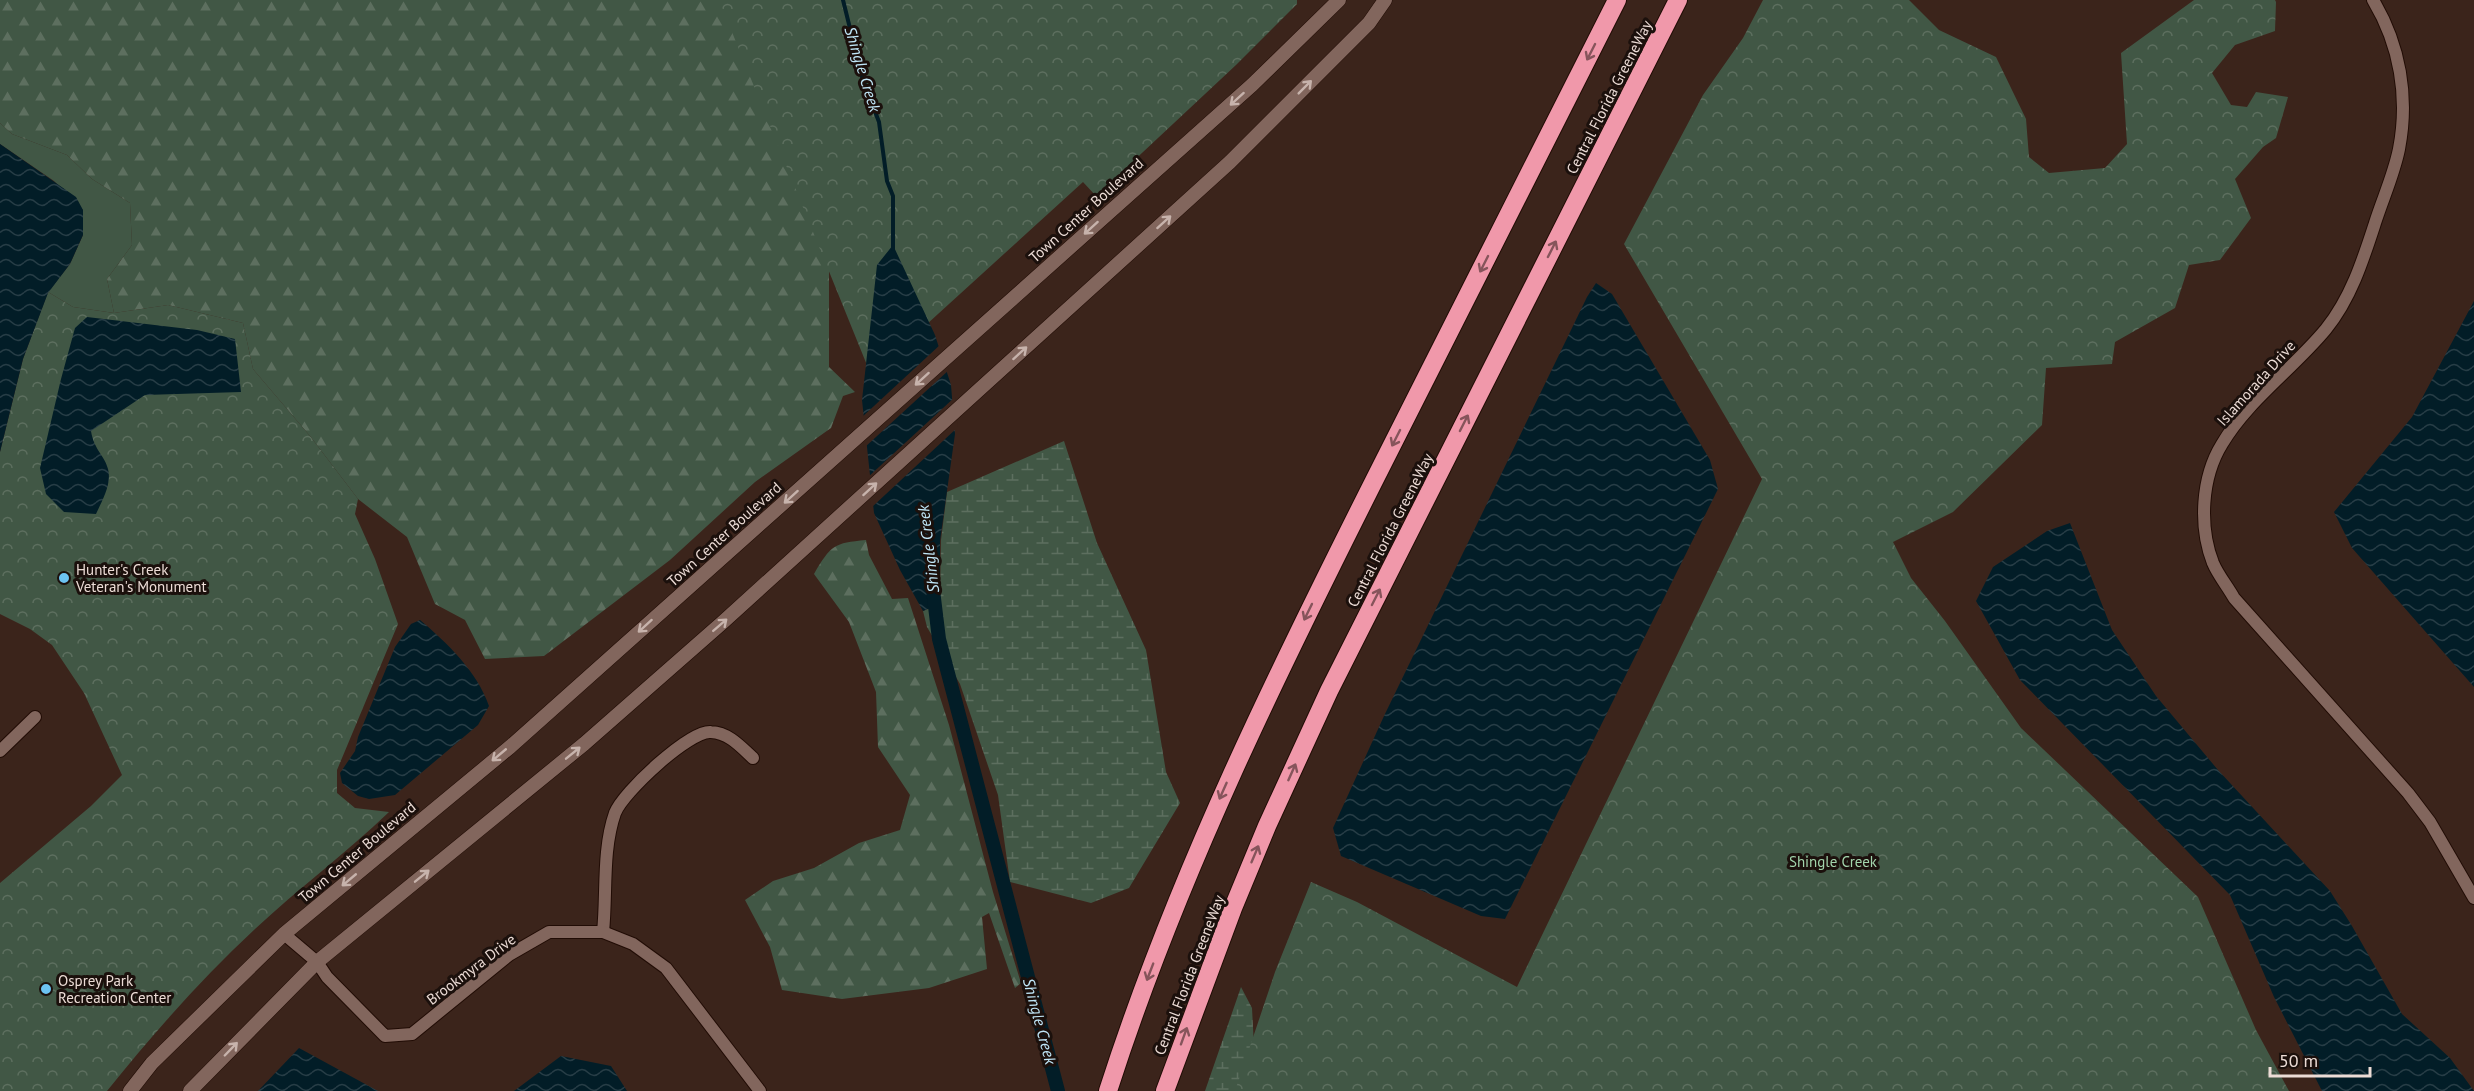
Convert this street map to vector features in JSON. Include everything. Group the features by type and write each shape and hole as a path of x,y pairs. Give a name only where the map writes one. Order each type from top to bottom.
{"highway":[{"path":"1108,1091 1181,891 1248,738 1347,535 1617,0"},
{"name":"Central Florida GreeneWay","path":"1165,1091 1205,978 1267,826 1361,626 1678,0"}],"street":[{"name":"Town Center Boulevard","path":"130,1091 152,1063 284,934 510,747 1252,85 1339,0"},
{"path":"190,1091 316,962 584,744 827,528 1230,162 1369,23 1385,0"},
{"name":"Islamorada Drive","path":"2373,0 2394,42 2402,78 2403,115 2398,150 2359,273 2343,305 2326,329 2243,417 2221,445 2209,476 2203,511 2205,536 2214,564 2234,598 2408,794 2430,822 2474,898"},
{"path":"0,751 34,717"},
{"path":"603,932 608,850 615,812 636,784 691,738 709,731 728,735 753,758"},
{"name":"Brookmyra Drive","path":"284,934 316,962 327,977 385,1036 412,1034 509,956 549,932 603,932 633,944 666,968 760,1091"}],"green space":[{"path":"0,0 780,0 829,223 829,367 855,392 843,396 831,428 755,482 670,560 544,656 485,659 465,620 435,604 407,537 358,499 310,436 253,369 243,323 168,305 114,313 107,279 132,245 130,203 92,179 67,155 12,134 0,123"},
{"name":"Shingle Creek","path":"719,0 1297,0 1297,4 1236,65 1096,196 1083,182 871,375"},
{"name":"Shingle Creek","path":"1763,0 1909,0 1939,30 1996,57 2026,119 2029,157 2049,173 2105,168 2127,144 2121,53 2194,0 2275,0 2276,2 2275,31 2235,45 2212,73 2231,105 2247,107 2256,92 2288,97 2276,138 2263,147 2235,179 2251,218 2220,260 2189,265 2175,308 2115,342 2112,364 2046,368 2042,425 1953,512 1893,542 1911,578 1945,621 2021,728 2198,897 2256,1030 2289,1091 1235,1091 1275,972 1311,882 1357,902 1517,987 1762,479 1624,244 1703,95 1743,38"},
{"path":"0,123 12,134 67,155 92,179 130,203 132,245 107,279 114,313 73,307 48,292 70,264 83,235 83,210 54,181 0,144"},
{"path":"48,292 73,307 114,313 168,305 243,323 253,369 310,436 358,499 355,514 375,559 398,624 337,770 337,793 355,808 389,812 235,948 178,1007 107,1091 0,1091 0,883 91,806 122,775 84,693 52,645 30,629 0,614 0,452 23,359"},
{"path":"1064,441 1097,543 1146,650 1166,772 1180,803 1129,888 1091,903 1010,882 998,795 960,684 927,627 923,611 935,606 940,598 941,540 947,492"},
{"path":"866,540 869,555 892,599 908,598 949,725 993,892 1021,983 1015,988 989,913 982,917 987,969 929,988 842,999 782,990 770,947 745,900 773,881 814,868 859,843 900,830 910,795 878,747 876,692 849,622 814,574 834,547 847,542"},
{"path":"1241,987 1252,1008 1254,1047 1268,1091 1205,1091"}],"water":[{"path":"0,144 76,197 83,210 83,235 70,264 48,293 23,359 0,452"},
{"path":"893,245 935,335 951,385 955,434 940,541 940,598 935,606 923,611 900,570 874,513 862,400 877,265"},
{"path":"1596,283 1612,294 1710,460 1718,489 1505,919 1481,916 1341,856 1333,828 1384,716 1587,297"},
{"path":"2474,301 2474,687 2352,548 2334,512 2412,417"},
{"path":"87,317 197,330 235,339 241,392 145,395 91,431 94,443 107,464 109,475 106,492 96,514 64,512 46,494 40,468 75,328"},
{"path":"2070,523 2112,630 2156,696 2218,770 2330,891 2402,1014 2450,1058 2474,1091 2322,1091 2274,997 2230,895 2020,680 1976,601 1993,567 2047,531"},
{"path":"420,620 451,648 469,669 489,706 478,725 395,795 369,799 358,796 342,783 340,773 355,751 358,737 395,647 411,624"},
{"path":"299,1048 378,1091 258,1091"},
{"path":"561,1056 611,1066 627,1091 514,1091"}],"pier":[{"path":"941,344 949,370 864,448 861,418"},
{"path":"955,397 958,427 871,508 867,478"}],"waterway":[{"name":"Shingle Creek","path":"843,0 862,77 879,122 887,181 893,196 893,249"},
{"name":"Shingle Creek","path":"933,590 939,639 1058,1091"}],"place":[{"name":"Hunter's Creek Veteran's Monument","path":"64,578"},
{"name":"Osprey Park Recreation Center","path":"46,989"}]}
